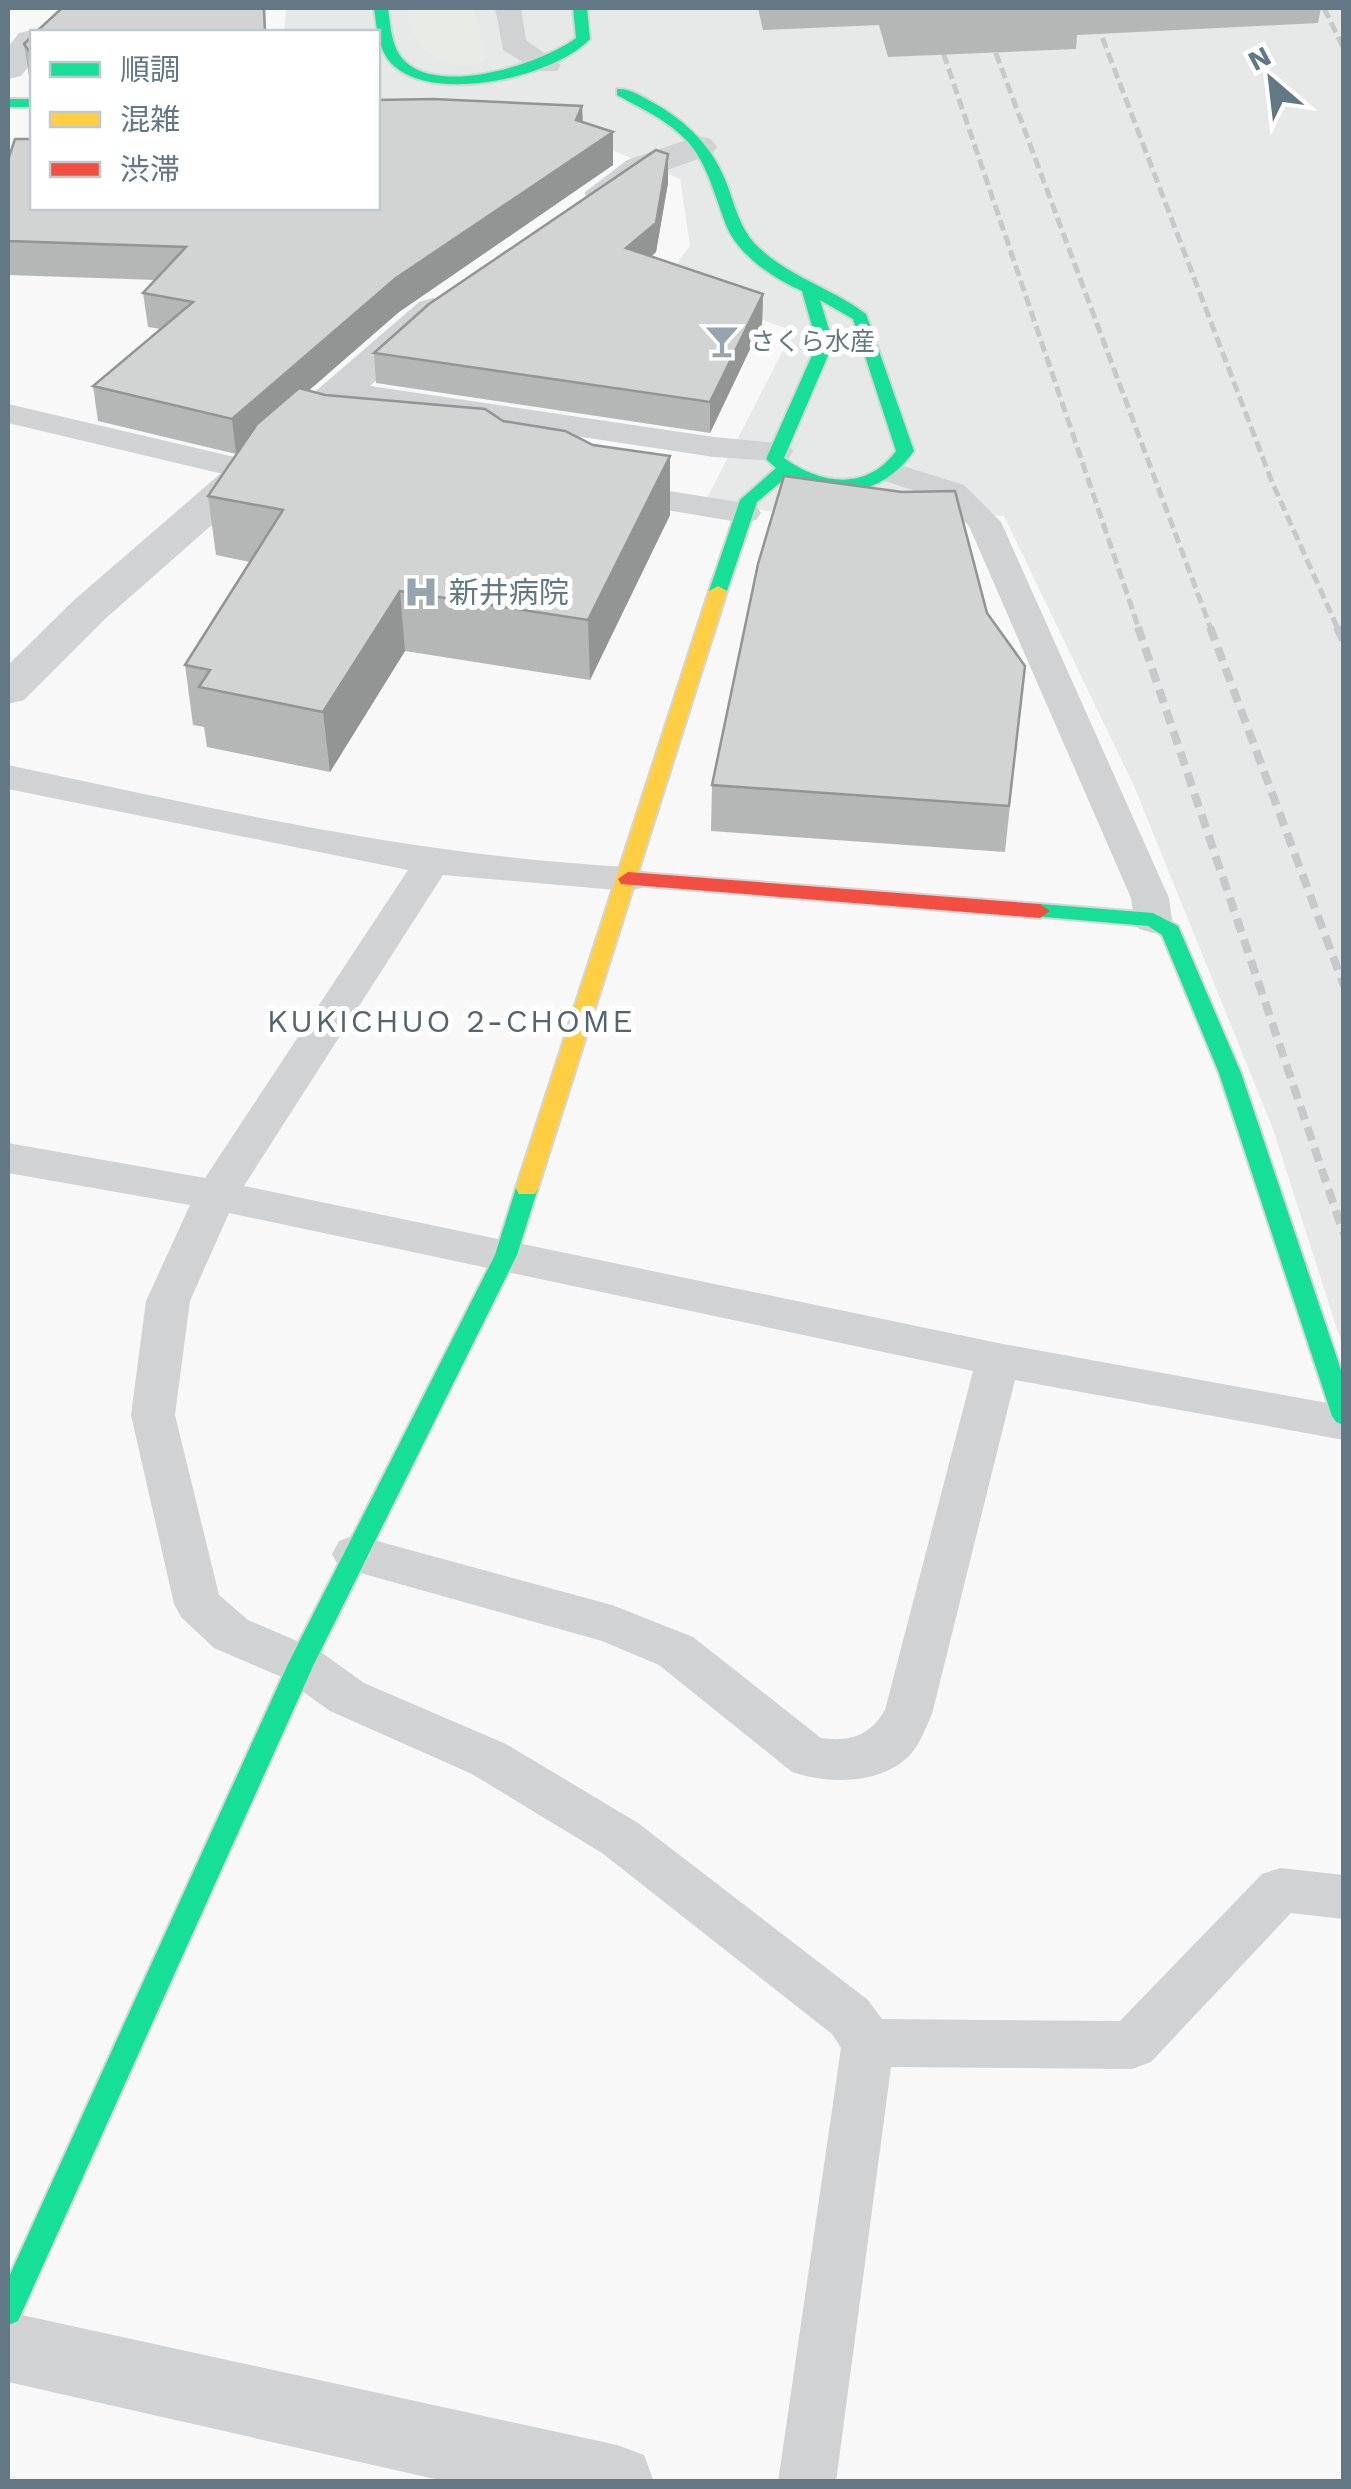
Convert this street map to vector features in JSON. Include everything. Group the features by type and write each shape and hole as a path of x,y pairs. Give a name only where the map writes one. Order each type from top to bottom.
{"street":[{"path":"381,8 390,53 408,70 483,77 556,75 570,53 587,47 580,8"},
{"path":"8,68 30,43"},
{"path":"380,81 408,70"},
{"path":"612,88 667,113 687,128 715,170 739,237 774,271 810,292 846,302 860,317 905,451 894,473 856,484 803,480 780,461"},
{"path":"576,212 640,168 698,147"},
{"path":"8,690 89,610 248,470 312,434 337,392 415,323 463,290"},
{"path":"8,2311 300,1664 506,1255 744,513 749,500 780,461 822,356 823,338 810,292"},
{"path":"628,879 1153,920 1171,931 1230,1072 1344,1420"},
{"path":"8,2347 617,2482"}],"lane":[{"path":"508,8 513,44 556,75"},
{"path":"337,392 714,447 780,461"},
{"path":"8,414 248,470"},
{"path":"894,473 952,492 984,522 1150,898 1153,920"},
{"path":"586,484 595,490 744,513"},
{"path":"8,777 432,863 562,877 628,879"},
{"path":"432,863 216,1196 168,1301 153,1416 198,1604 230,1634 300,1664 347,1697 490,1758 620,1838 850,2017 868,2043 808,2482"},
{"path":"8,1158 506,1255 998,1360 1344,1420"},
{"path":"355,1554 612,1624 676,1651 809,1757 837,1761 865,1756 892,1742 908,1714 998,1360"},
{"path":"868,2043 1132,2045 1280,1890 1344,1897"}],"shaded area":[{"path":"286,8 1343,8 1343,1348 1273,1129 1134,786 1004,516 781,513 705,502 793,331 702,297 666,277 690,246 680,179 568,131 380,128 380,30 284,30"},
{"path":"408,8 473,8 487,56 483,62 469,65 431,54 414,34"}],"building":[{"path":"62,8 264,8 265,30 38,30"},
{"path":"380,100 582,106 576,120 613,132 396,278 232,419 93,386 193,302 143,293 186,247 8,241 8,160 15,139 30,139 30,210 380,210"},
{"path":"656,150 668,154 656,223 626,248 763,294 710,402 374,353 429,304"},
{"path":"299,388 325,395 485,409 503,421 565,431 593,445 670,456 588,620 400,591 323,712 199,687 210,670 185,665 283,510 208,496 257,424"},
{"path":"784,476 902,492 955,491 987,613 1025,666 1009,806 712,785 758,564"}],"railway":[{"path":"928,8 1139,629"},
{"path":"979,8 1211,629"},
{"path":"1091,8 1272,482 1338,629"},
{"path":"1324,8 1344,49"},
{"path":"1138,627 1344,1235"},
{"path":"1210,627 1344,986"},
{"path":"1337,627 1344,642"}],"traffic: fast":[{"path":"381,8 388,47 396,60 419,74 442,79 495,76 546,62 583,39 580,8"},
{"path":"622,92 672,119 696,142 715,173 736,231 751,249 789,279 841,303 860,317 905,451 879,478 862,484 844,486 807,479 775,459 822,351 822,333 810,292"},
{"path":"8,103 30,103"},
{"path":"718,591 749,500 784,470"},
{"path":"1040,911 1153,920 1171,931 1230,1073 1344,1416"},
{"path":"8,2311 301,1664 506,1255 527,1188"}],"traffic: slow":[{"path":"527,1188 718,591"}],"traffic: jam":[{"path":"628,879 1040,911"}],"place":[{"name":"さくら水産","path":"722,341"},
{"name":"新井病院","path":"421,592"}],"district":[{"name":"KUKICHUO 2-CHOME","path":"451,1021"}]}
